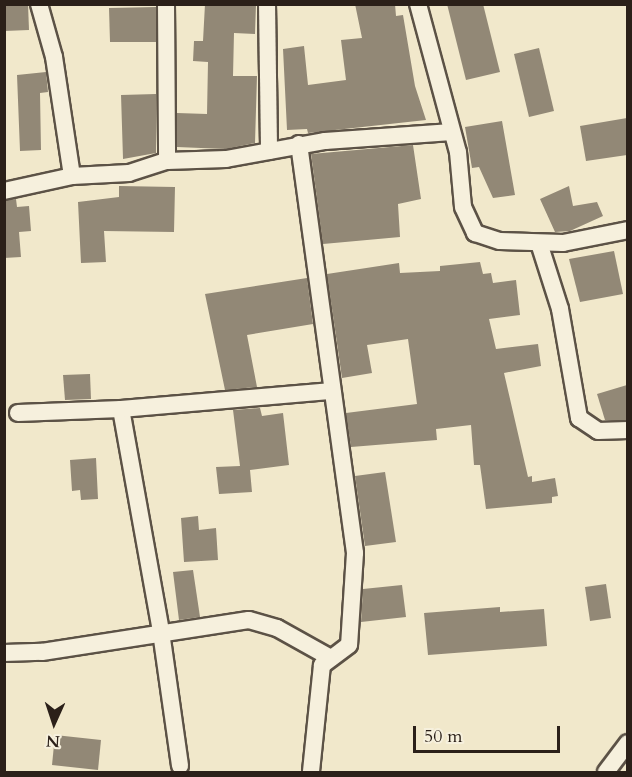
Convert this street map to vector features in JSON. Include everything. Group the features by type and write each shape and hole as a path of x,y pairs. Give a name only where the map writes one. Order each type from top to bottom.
{"street":[{"path":"39,4 54,57 72,176"},
{"path":"166,4 167,161"},
{"path":"267,4 269,151"},
{"path":"418,4 458,152 463,207 476,233 500,241 563,243 627,230"},
{"path":"4,191 72,176 129,173 167,161 226,159 299,144 452,132"},
{"path":"299,144 355,553 349,645 329,657 322,665 311,772"},
{"path":"539,243 560,309 579,418 598,431 627,430"},
{"path":"18,413 121,409 332,391"},
{"path":"121,409 161,632 180,766"},
{"path":"4,653 42,652 249,620 277,628 329,657"},
{"path":"606,772 627,743"}],"building":[{"path":"4,4 28,4 29,30 4,31"},
{"path":"205,4 256,4 255,34 234,33 233,76 257,76 255,143 225,149 177,147 177,113 207,114 208,62 193,61 194,41 203,41"},
{"path":"355,4 395,4 396,16 403,15 415,86 426,120 308,133 307,129 287,130 283,49 304,46 308,85 346,80 341,40 362,38"},
{"path":"447,4 483,4 500,72 466,80"},
{"path":"156,7 156,42 110,42 109,8"},
{"path":"539,48 554,111 529,117 514,54"},
{"path":"46,72 48,92 40,93 41,150 20,151 17,75"},
{"path":"156,94 156,153 123,159 121,95"},
{"path":"627,118 627,155 586,161 580,126"},
{"path":"502,121 515,195 493,198 479,167 472,168 465,127"},
{"path":"413,145 421,199 398,204 400,237 323,244 311,154"},
{"path":"119,186 175,187 174,232 104,231 106,262 81,263 78,202 119,197"},
{"path":"569,186 573,206 597,202 603,216 570,231 555,232 540,199"},
{"path":"16,199 17,207 29,206 31,231 19,232 21,257 4,258 4,201"},
{"path":"614,251 623,294 580,302 569,259"},
{"path":"480,262 483,274 491,273 493,283 516,280 520,315 489,319 496,349 538,344 541,366 504,373 528,477 532,476 532,482 555,478 558,496 552,497 552,503 486,509 480,465 474,465 471,425 436,429 437,440 351,447 346,413 417,404 408,339 367,345 372,373 342,378 327,274 399,263 400,273 440,271 440,266"},
{"path":"307,278 313,324 247,335 257,387 225,390 205,294"},
{"path":"90,374 91,399 65,400 63,375"},
{"path":"627,385 627,420 605,420 597,394"},
{"path":"260,408 262,416 283,413 289,465 250,470 252,492 219,494 216,467 240,466 233,410"},
{"path":"96,458 98,499 81,500 80,490 72,491 70,460"},
{"path":"385,472 396,542 365,546 355,476"},
{"path":"198,516 199,530 216,528 218,560 184,562 181,518"},
{"path":"193,570 200,617 179,620 173,572"},
{"path":"606,584 611,618 590,621 585,587"},
{"path":"402,585 406,617 361,622 363,589"},
{"path":"500,607 500,612 544,609 547,646 428,655 424,613"},
{"path":"55,735 101,740 98,770 52,765"}]}
